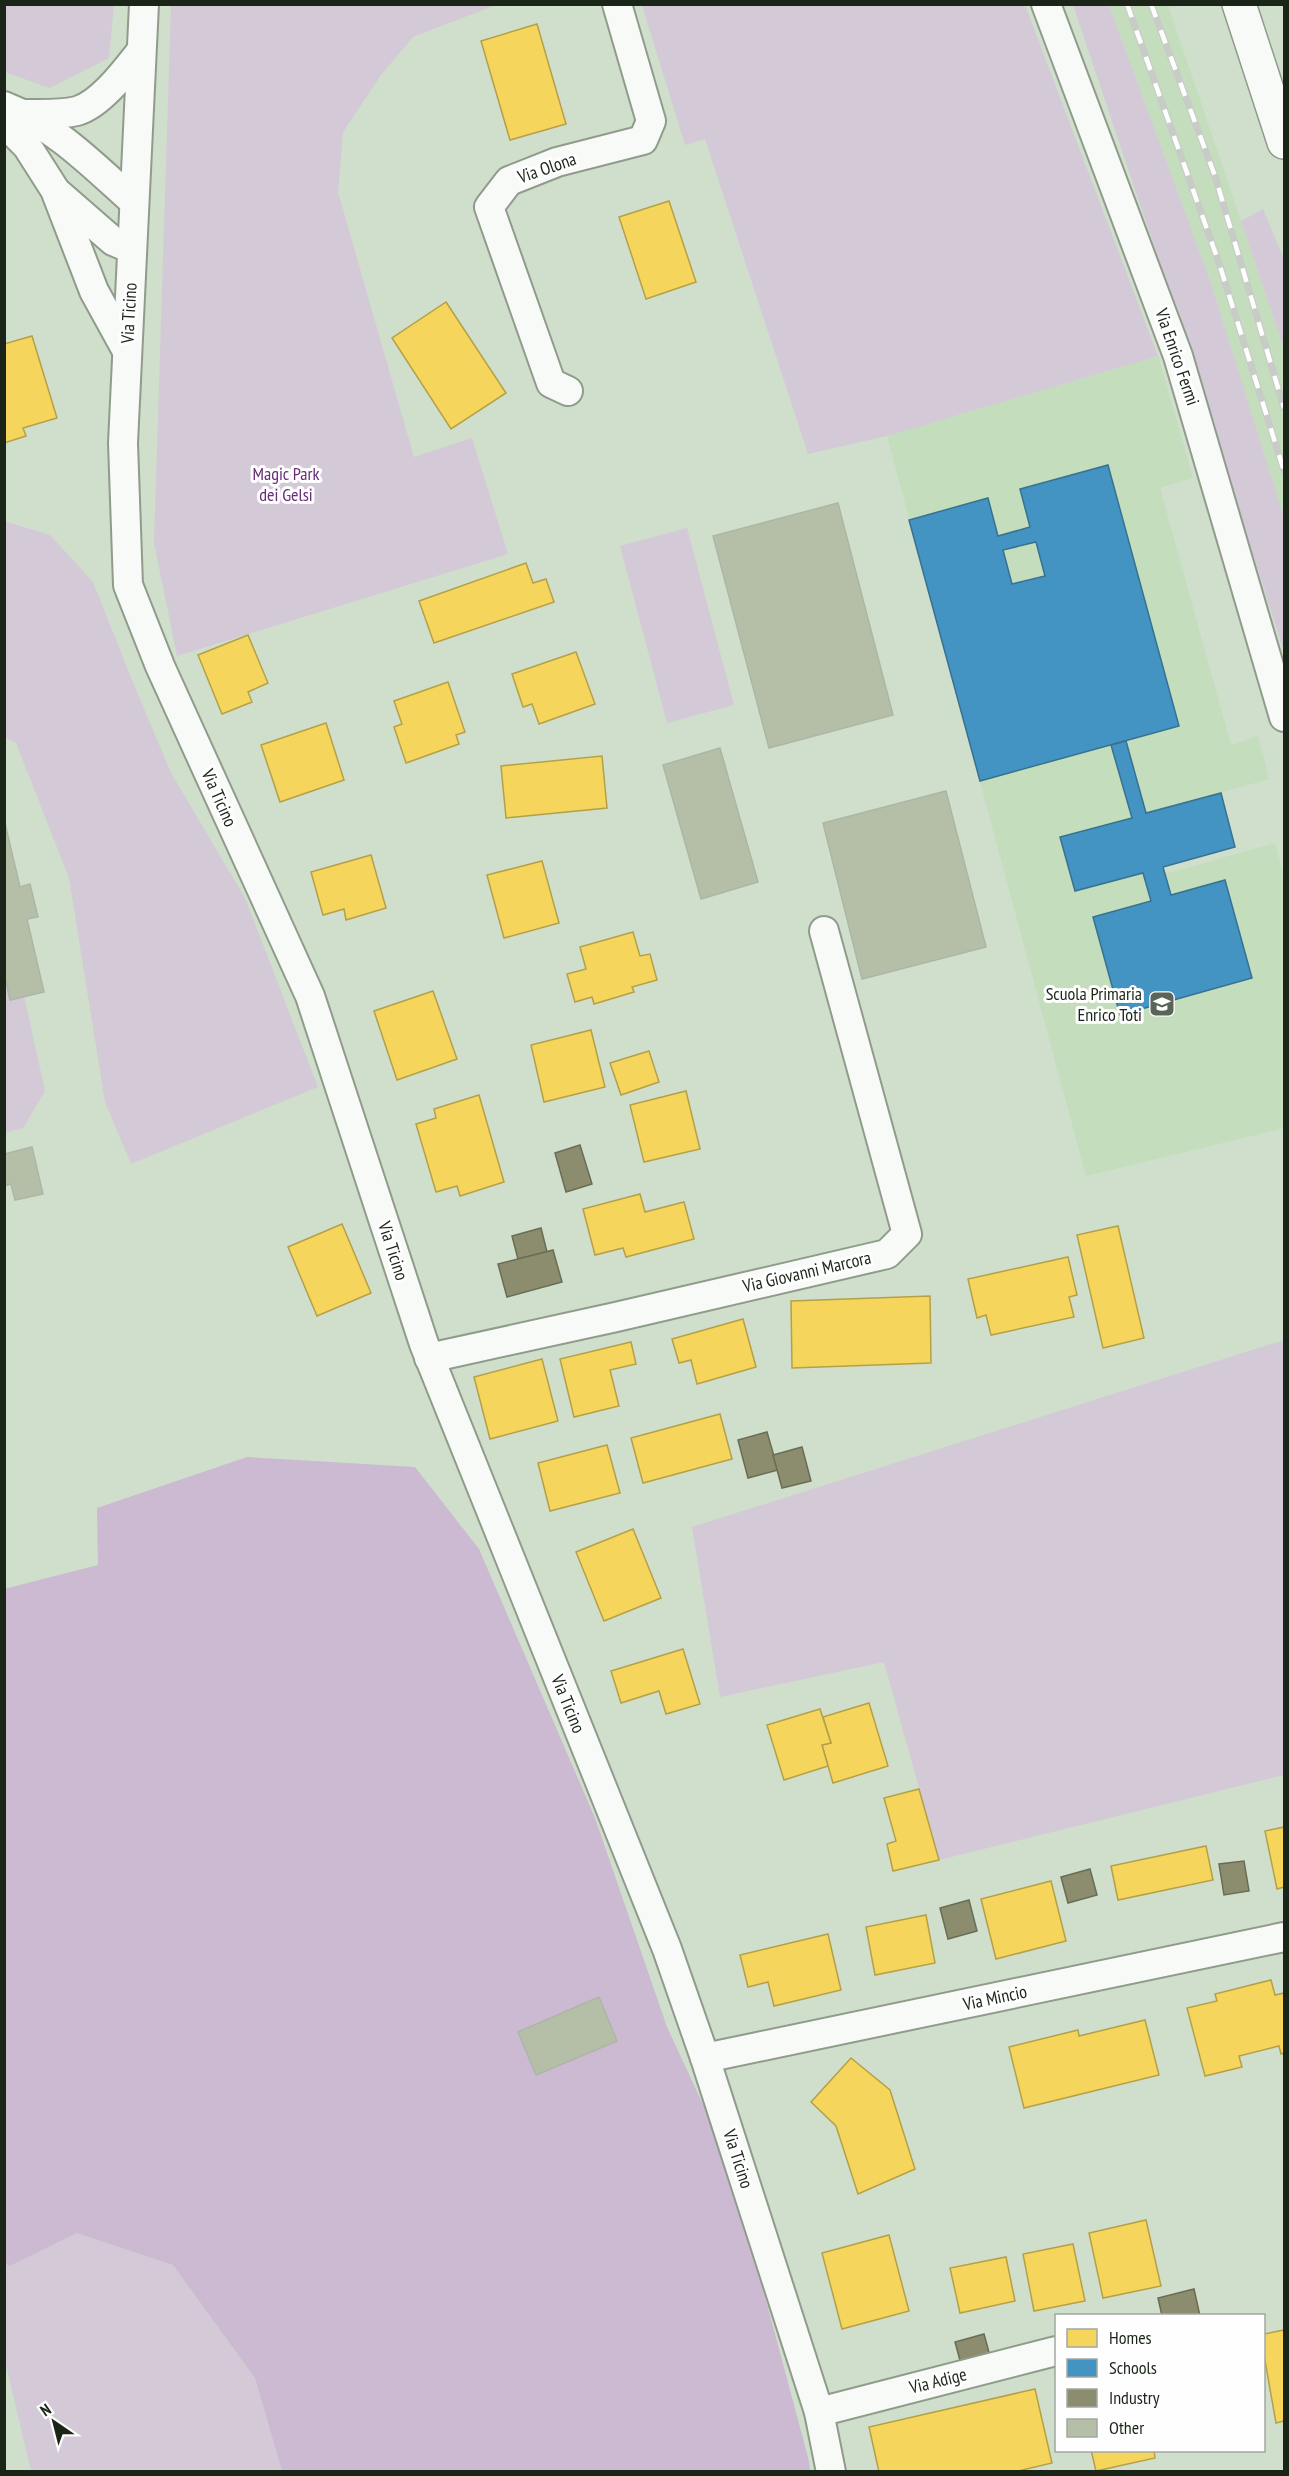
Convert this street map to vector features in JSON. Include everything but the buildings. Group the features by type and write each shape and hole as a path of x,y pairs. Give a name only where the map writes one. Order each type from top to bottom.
{"main road":[{"path":"1239,4 1284,142"}],"street":[{"name":"Via Ticino","path":"144,4 123,443 128,585 164,677 310,996 429,1358 667,1949 705,2058 819,2412 831,2472"},
{"name":"Via Olona","path":"568,391 551,383 489,207 509,181 557,162 643,140 651,121 617,4"},
{"name":"Via Enrico Fermi","path":"1046,4 1178,356 1284,717"},
{"path":"12,114 57,114 80,110 111,88 141,51"},
{"path":"12,114 27,146 55,190 94,291 127,351"},
{"path":"12,114 77,152 134,202"},
{"path":"55,190 113,241 132,249"},
{"name":"Via Giovanni Marcora","path":"429,1358 887,1254 907,1234 824,931"},
{"name":"Via Mincio","path":"705,2058 1284,1937"},
{"name":"Via Adige","path":"819,2412 1055,2351"}],"shaded area":[{"path":"1109,5 1168,5 1284,349 1284,518 1211,283"},
{"path":"1158,356 1193,478 1160,488 1231,745 1258,736 1269,779 1146,814 1165,874 1275,843 1284,880 1284,1128 1086,1176 887,436"},
{"path":"247,1457 415,1467 479,1549 595,1818 667,2027 706,2111 737,2192 810,2471 282,2471 255,2378 173,2265 77,2233 10,2266 5,2264 4,1589 98,1565 97,1508"}],"green space":[{"path":"5,4 114,5 109,58 49,88 5,72"},
{"name":"Magic Park dei Gelsi","path":"171,5 496,5 413,37 381,75 343,132 338,192 414,457 472,438 508,554 177,656 154,543"},
{"path":"642,5 1025,5 1158,356 887,436 808,454 705,139 685,145"},
{"path":"1073,5 1109,5 1211,283 1284,518 1284,652 1182,329"},
{"path":"1263,209 1284,259 1284,349 1241,221"},
{"path":"4,521 50,535 93,582 171,773 245,898 318,1087 131,1164 105,1102 69,878 16,743 5,737"},
{"path":"687,528 734,705 667,723 620,546"},
{"path":"4,819 20,886 30,884 38,917 27,920 44,992 24,996 45,1091 23,1128 5,1133"},
{"path":"1284,1340 1284,1775 939,1860 884,1662 720,1697 692,1527"},
{"path":"77,2233 173,2265 255,2378 282,2471 31,2471 5,2361 4,2264 10,2266"}],"railway":[{"path":"1127,4 1219,263 1284,471"},
{"path":"1151,4 1215,176 1284,408"}],"place":[{"name":"Scuola Primaria Enrico Toti","path":"1162,1004"}]}
